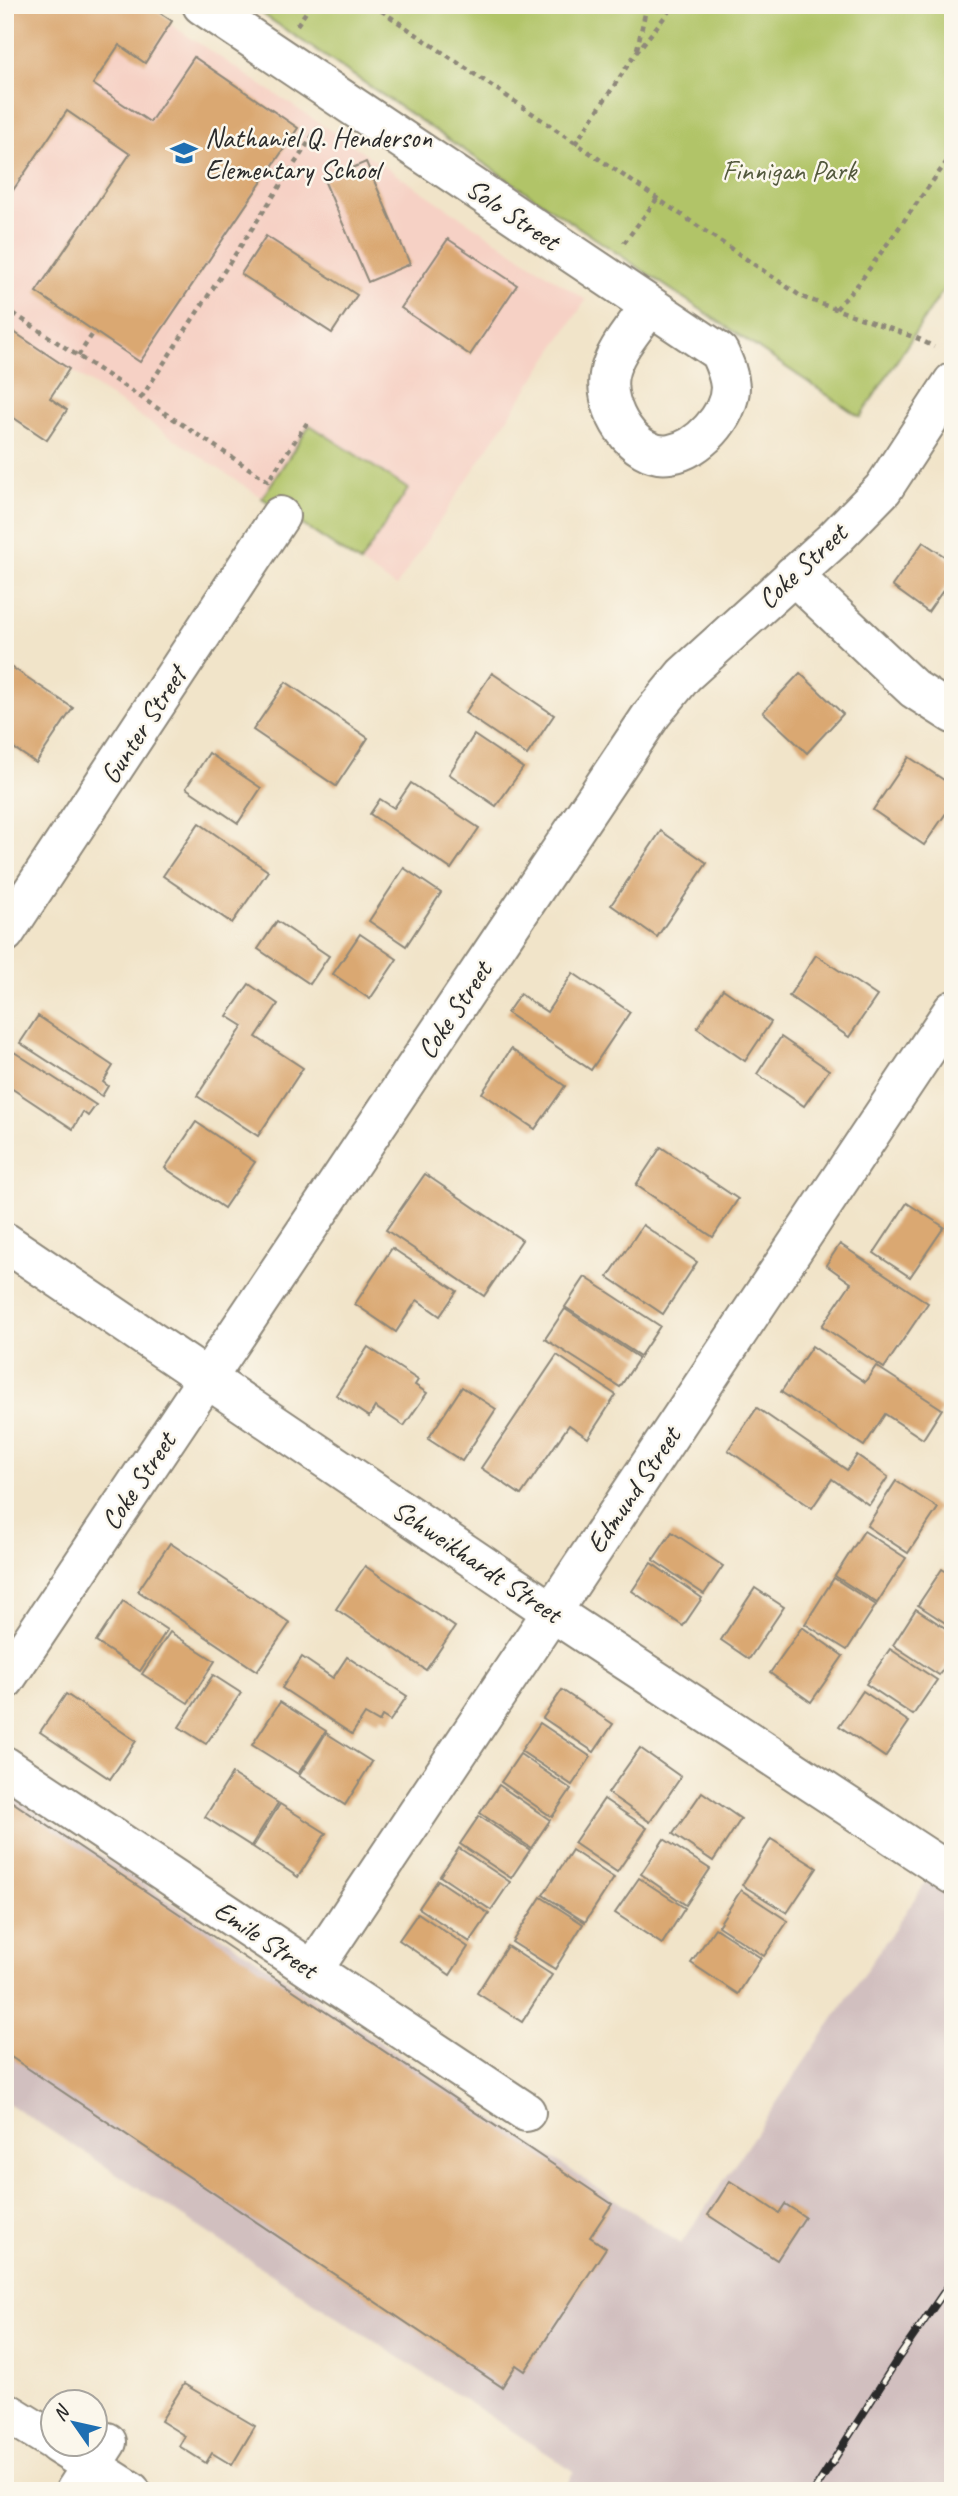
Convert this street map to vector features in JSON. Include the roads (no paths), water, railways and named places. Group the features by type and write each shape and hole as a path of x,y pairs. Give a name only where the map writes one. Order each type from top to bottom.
{"street":[{"name":"Solo Street","path":"202,5 649,307"},
{"name":"Coke Street","path":"5,1680 652,714 684,675 833,540 883,489 953,382"},
{"name":"Gunter Street","path":"5,933 280,516"},
{"path":"793,575 914,689 953,714"},
{"name":"Edmund Street","path":"313,1970 953,1010"},
{"name":"Schweikhardt Street","path":"5,1242 552,1612 953,1875"},
{"name":"Emile Street","path":"5,1766 526,2112"},
{"path":"5,2410 38,2431"},
{"path":"91,2466 131,2491"}],"railway":[{"path":"814,2491 897,2360 953,2279"}],"place":[{"name":"Nathaniel Q. Henderson Elementary School","path":"184,153"}],"park label":[{"name":"Finnigan Park","path":"789,170"}]}
